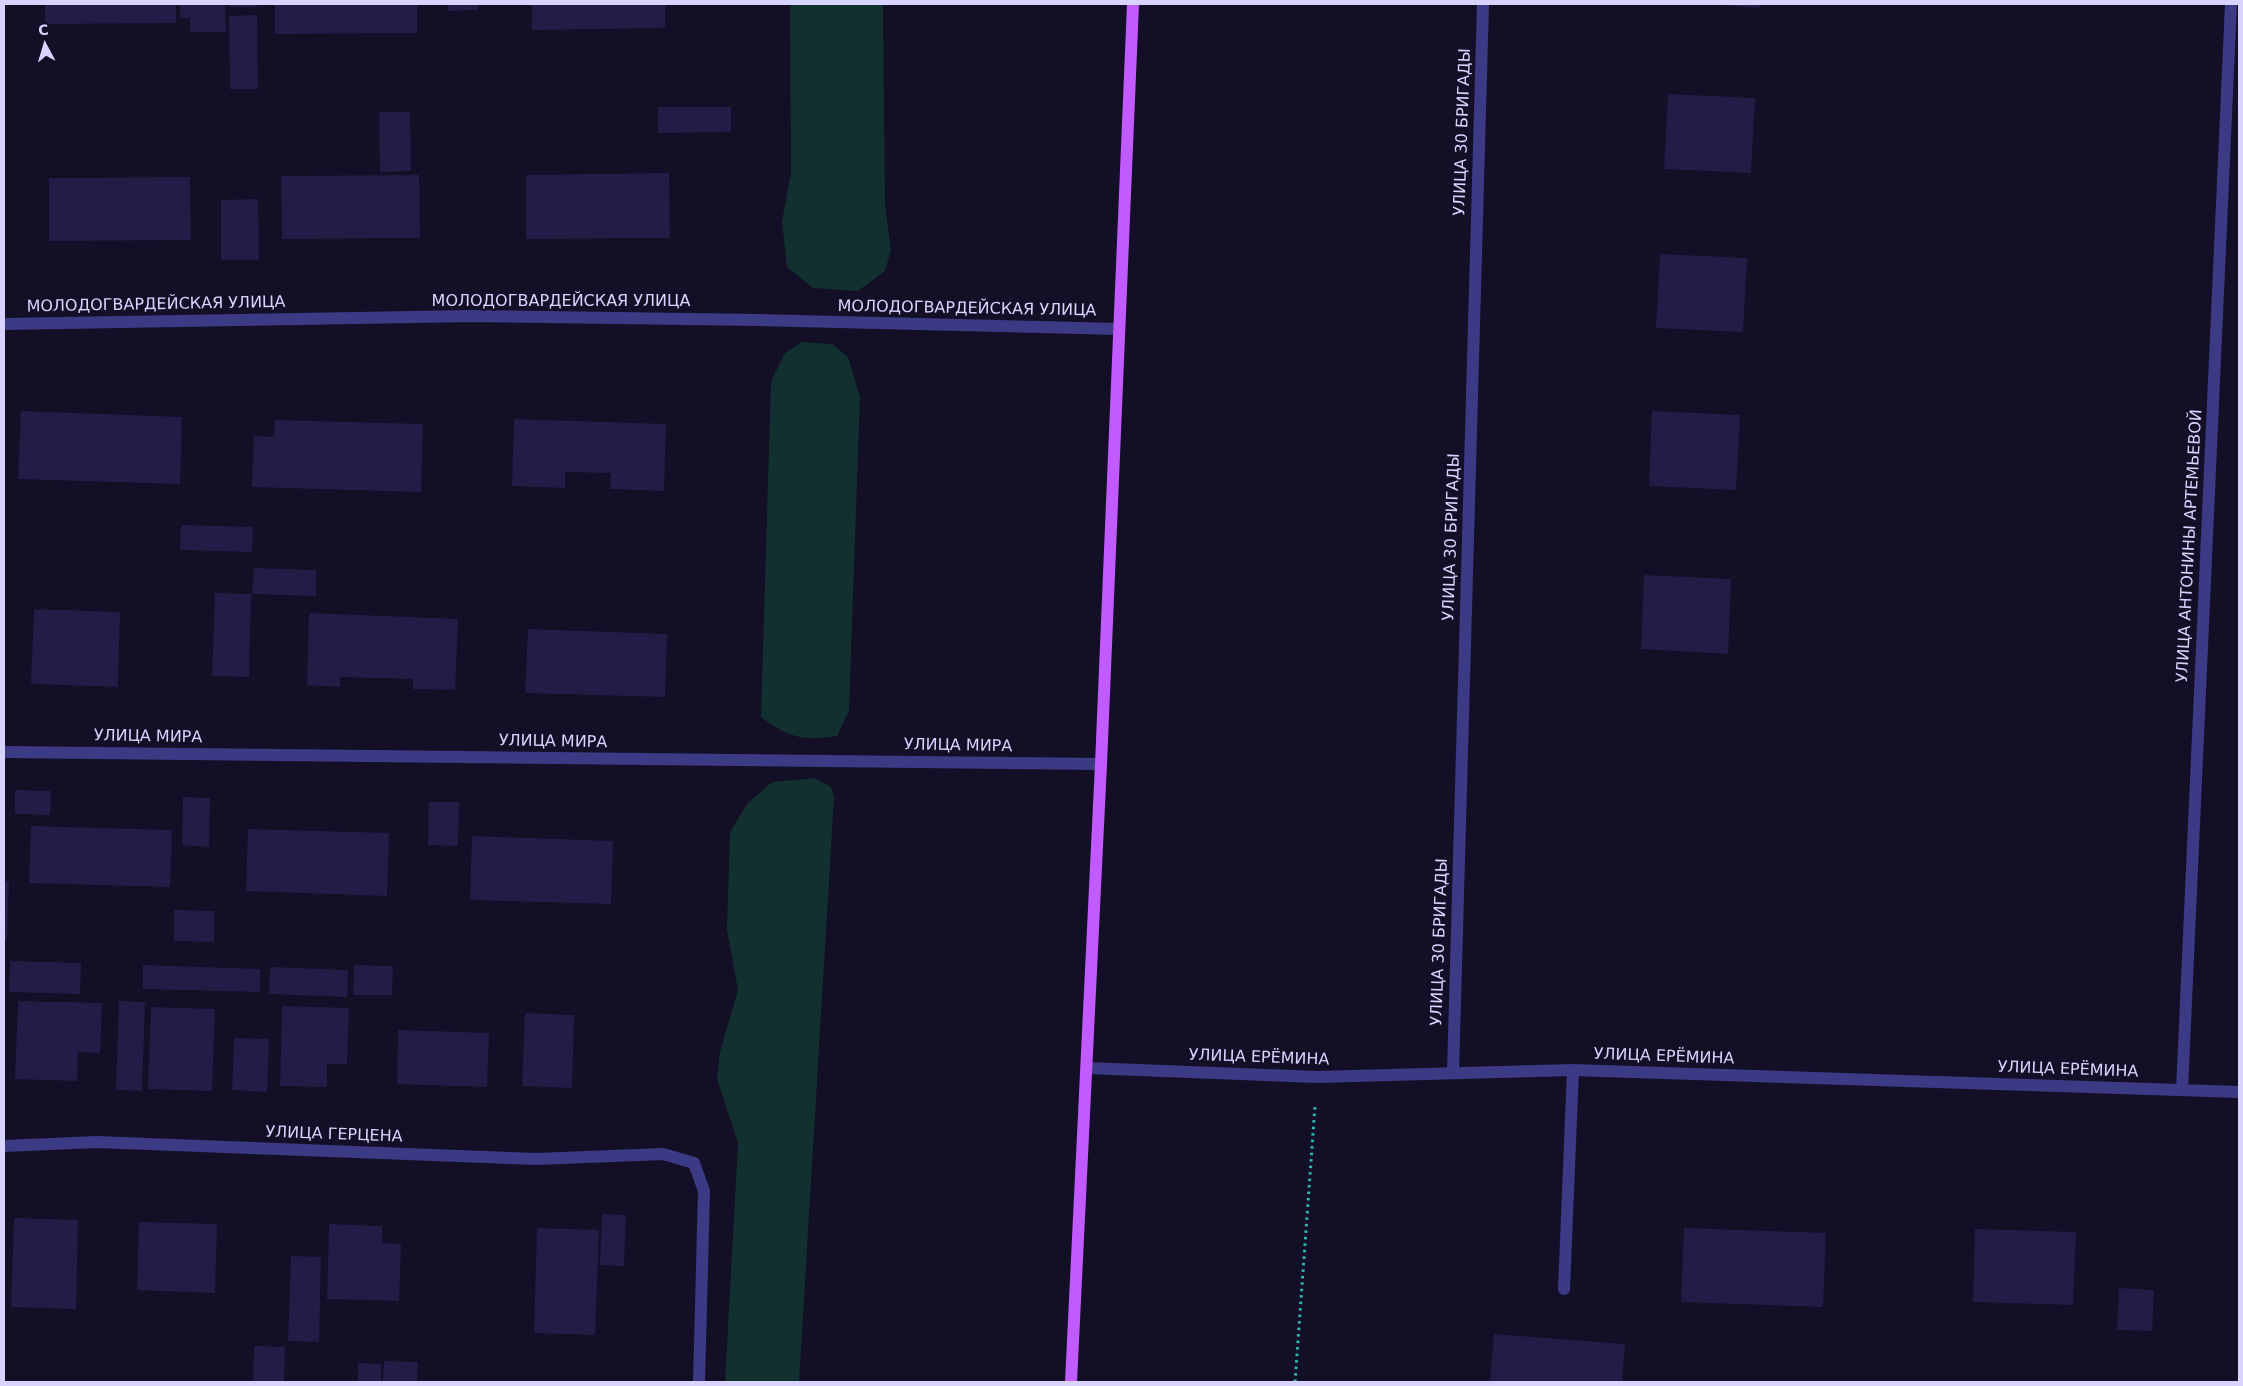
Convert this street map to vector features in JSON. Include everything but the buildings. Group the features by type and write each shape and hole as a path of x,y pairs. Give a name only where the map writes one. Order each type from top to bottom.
{"main road":[{"path":"1071,1382 1102,764 1133,4"}],"street":[{"name":"УЛИЦА 30 БРИГАДЫ","path":"1453,1072 1483,4"},
{"name":"УЛИЦА АНТОНИНЫ АРТЕМЬЕВОЙ","path":"2182,1090 2231,4"},
{"name":"МОЛОДОГВАРДЕЙСКАЯ УЛИЦА","path":"4,324 473,316 758,320 1119,329"},
{"name":"УЛИЦА МИРА","path":"4,752 1102,764"},
{"name":"УЛИЦА ЕРЁМИНА","path":"1087,1068 1317,1077 1572,1070 2239,1092"},
{"path":"1564,1289 1572,1070"},
{"name":"УЛИЦА ГЕРЦЕНА","path":"4,1146 96,1142 536,1159 663,1154 694,1163 704,1191 699,1382"}],"path":[{"path":"1295,1382 1317,1077"}],"green space":[{"path":"790,4 883,4 885,205 891,250 885,271 858,291 813,288 787,267 782,222 791,172"},
{"path":"802,342 832,344 848,357 860,397 849,710 837,736 815,738 788,734 761,717 771,381 785,353"},
{"path":"814,778 831,787 834,797 799,1382 725,1382 738,1143 717,1079 720,1052 738,990 727,930 730,832 747,804 772,782"}]}
